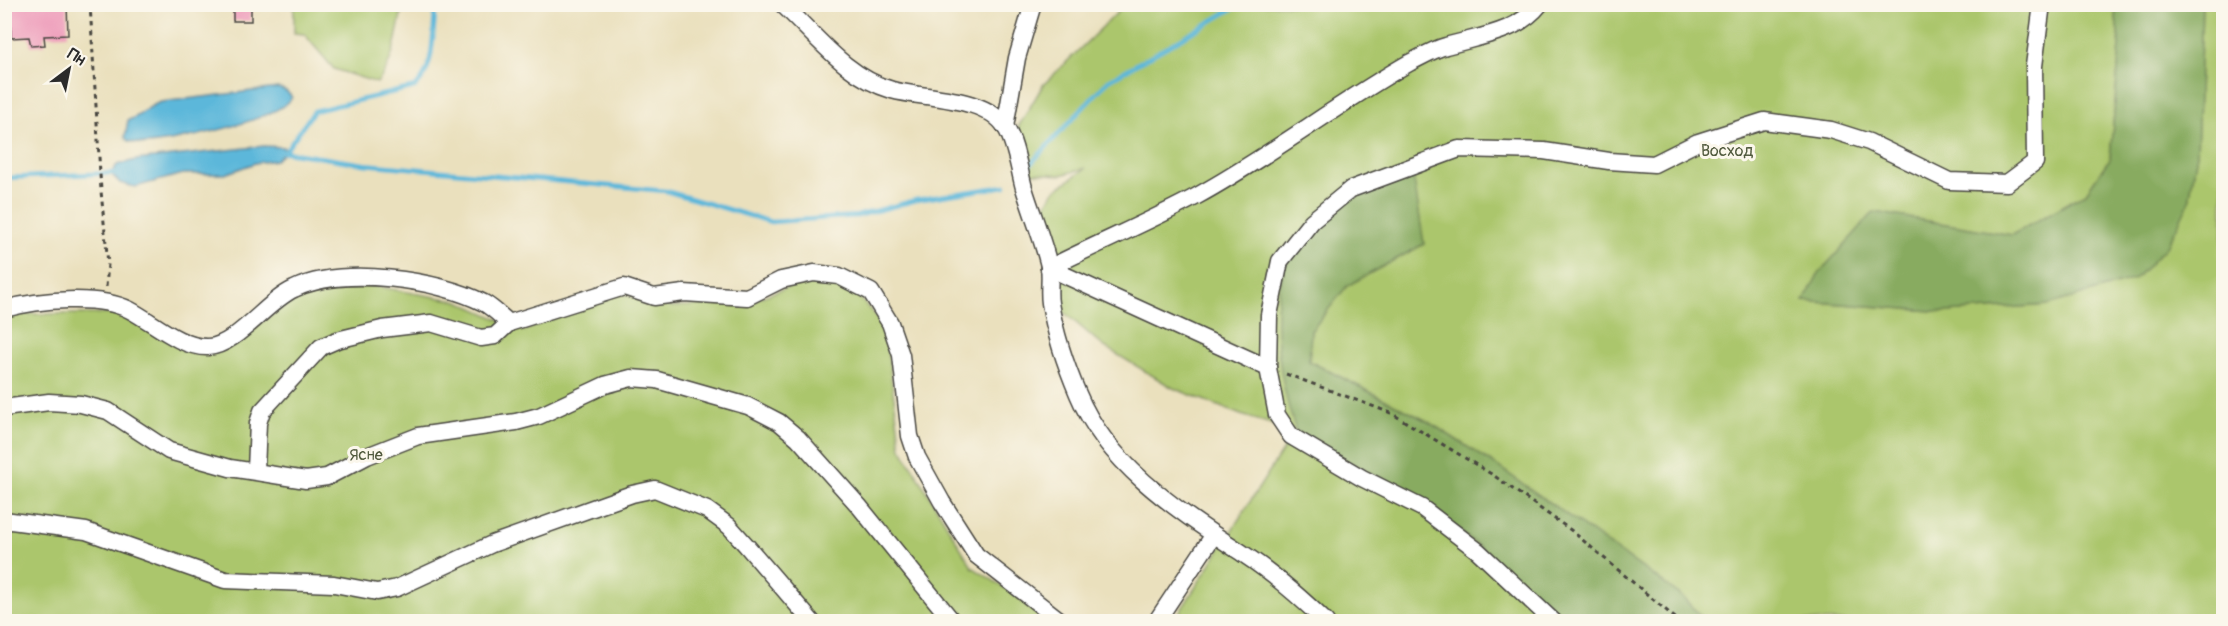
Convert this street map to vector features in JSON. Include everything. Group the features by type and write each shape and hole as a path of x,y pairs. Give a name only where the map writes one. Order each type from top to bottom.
{"lane":[{"path":"782,4 836,57 866,79 892,90 964,102 986,111 1005,127"},
{"path":"1033,4 1017,58 1005,127 1049,267 1049,302 1078,394 1096,429 1159,495 1214,536 1246,555 1298,595 1326,621"},
{"path":"1049,267 1196,196 1293,139 1409,63 1444,46 1482,38 1511,26 1532,15 1540,4"},
{"path":"1554,621 1478,551 1422,508 1362,478 1291,436 1277,415 1268,368 1269,315 1280,261 1312,221 1351,189 1459,149 1544,151 1609,161 1654,164 1698,142 1764,121 1831,130 1869,142 1948,181 2007,183 2035,162 2034,66 2042,4"},
{"path":"1049,267 1268,368"},
{"path":"256,470 258,423 262,411 321,347 370,331 413,324 432,323 480,338 495,336 509,323 624,288 654,297 684,292 747,297 780,280 814,273 839,276 871,292 890,323 901,355 910,435 917,457 976,555 1062,621"},
{"path":"4,309 22,304 67,301 104,302 127,309 193,345 209,347 226,340 267,306 294,289 319,281 400,278 460,292 486,304 509,323"},
{"path":"4,408 49,402 81,404 108,411 169,452 230,468 256,470 306,480 327,477 367,456 417,436 516,422 539,416 605,385 631,378 657,380 748,406 779,423 798,438 859,506 953,621"},
{"path":"4,520 86,531 225,580 334,584 377,592 397,588 492,544 632,494 655,489 707,510 729,526 812,621"},
{"path":"1156,621 1214,536"}],"path":[{"path":"90,4 101,191 108,264 104,302"},
{"path":"1268,368 1391,413 1493,476 1572,531 1680,621"}],"green space":[{"path":"294,5 403,5 392,56 377,83 334,69 304,34 294,33"},
{"name":"Восход","path":"1125,5 2114,5 2120,46 2110,158 2086,193 2012,235 1874,212 1805,301 1946,312 2048,305 2189,202 2197,153 2202,5 2223,5 2223,621 1706,621 1679,594 1496,465 1427,421 1309,361 1311,331 1347,285 1424,244 1277,321 1350,463 1414,494 1476,544 1563,621 1174,621 1295,431 1241,415 1173,388 1103,346 1059,308 1036,222 1054,191 1086,168 1061,175 1024,172 1014,134 1043,85"},
{"path":"2114,5 2202,5 2197,153 2189,202 2168,245 2135,279 2048,305 1946,312 1804,301 1819,273 1874,212 2012,235 2086,193 2110,158 2120,46"},
{"path":"1413,174 1424,244 1347,286 1311,331 1309,361 1427,421 1496,465 1679,594 1706,621 1563,621 1476,544 1414,494 1350,463 1296,431 1285,391 1278,348 1278,305 1285,264 1303,239 1349,200"},
{"name":"Ясне","path":"813,278 848,284 884,326 901,448 972,567 1027,602 1048,621 5,622 5,318 20,314 116,314 163,338 217,353 291,301 357,283 458,301 524,331 617,292 672,307 750,301"}],"water":[{"path":"278,88 286,91 292,97 284,105 249,121 201,135 159,143 137,143 128,141 125,137 128,120 161,102"},
{"path":"264,146 283,147 286,150 276,160 255,163 225,174 183,174 135,187 120,183 111,174 117,165 136,160"}],"building":[{"path":"10,4 67,4 68,35 44,36 45,45 31,46 29,37 11,38"},
{"path":"233,7 251,7 251,21 233,21"}],"waterway":[{"path":"286,150 314,111 415,87 422,79 430,60 436,4"},
{"path":"1024,171 1109,80 1241,4"},
{"path":"280,151 364,164 666,191 771,222 857,216 916,200 1005,186"},
{"path":"4,178 114,173"}]}
